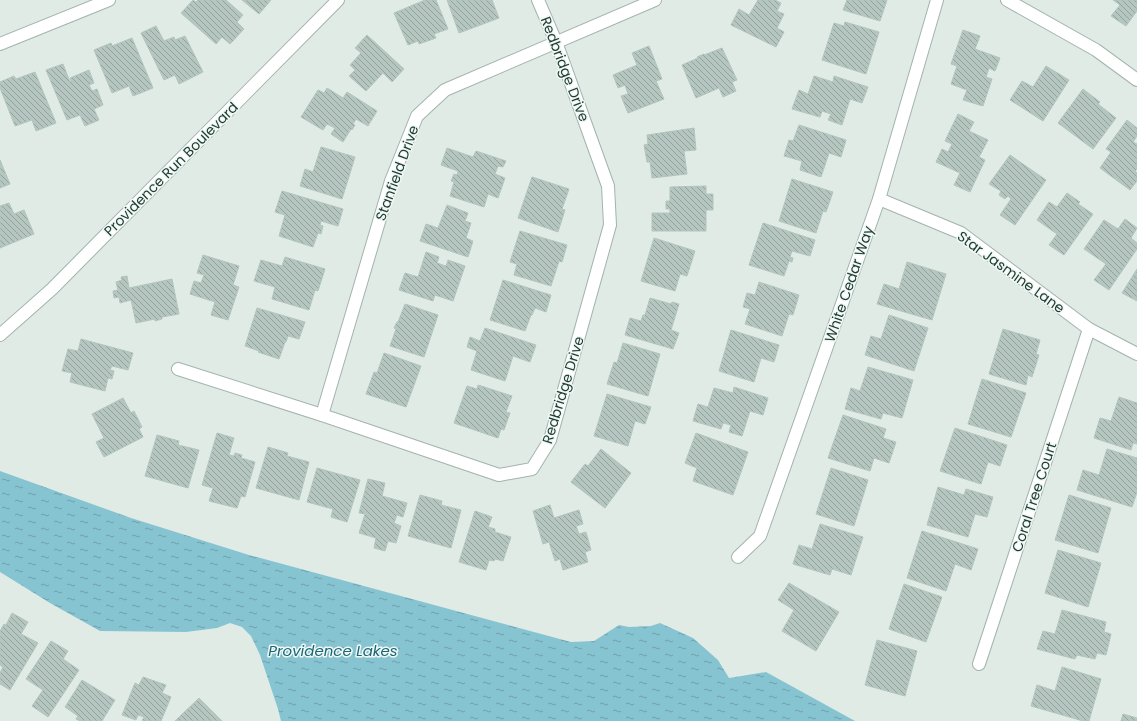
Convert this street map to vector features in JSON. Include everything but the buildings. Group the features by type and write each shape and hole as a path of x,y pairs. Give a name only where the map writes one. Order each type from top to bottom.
{"street":[{"path":"0,44 109,0"},
{"name":"Providence Run Boulevard","path":"0,334 52,289 338,0"},
{"name":"Redbridge Drive","path":"178,369 322,415 499,475 532,469 550,440 610,225 608,186 556,42 538,0"},
{"name":"Stanfield Drive","path":"322,415 391,181 417,116 445,90 654,0"},
{"name":"White Cedar Way","path":"738,557 760,536 879,199 937,0"},
{"path":"1007,0 1096,50 1137,80"},
{"name":"Star Jasmine Lane","path":"879,199 961,233 1089,329 1137,354"},
{"name":"Coral Tree Court","path":"979,664 1089,329"}],"water":[{"name":"Providence Lakes","path":"0,471 131,518 249,555 571,642 594,641 619,625 629,627 651,626 660,623 693,638 718,660 729,678 766,672 855,721 281,721 260,655 251,636 242,627 230,623 217,628 186,632 100,631 50,603 0,572"}]}
